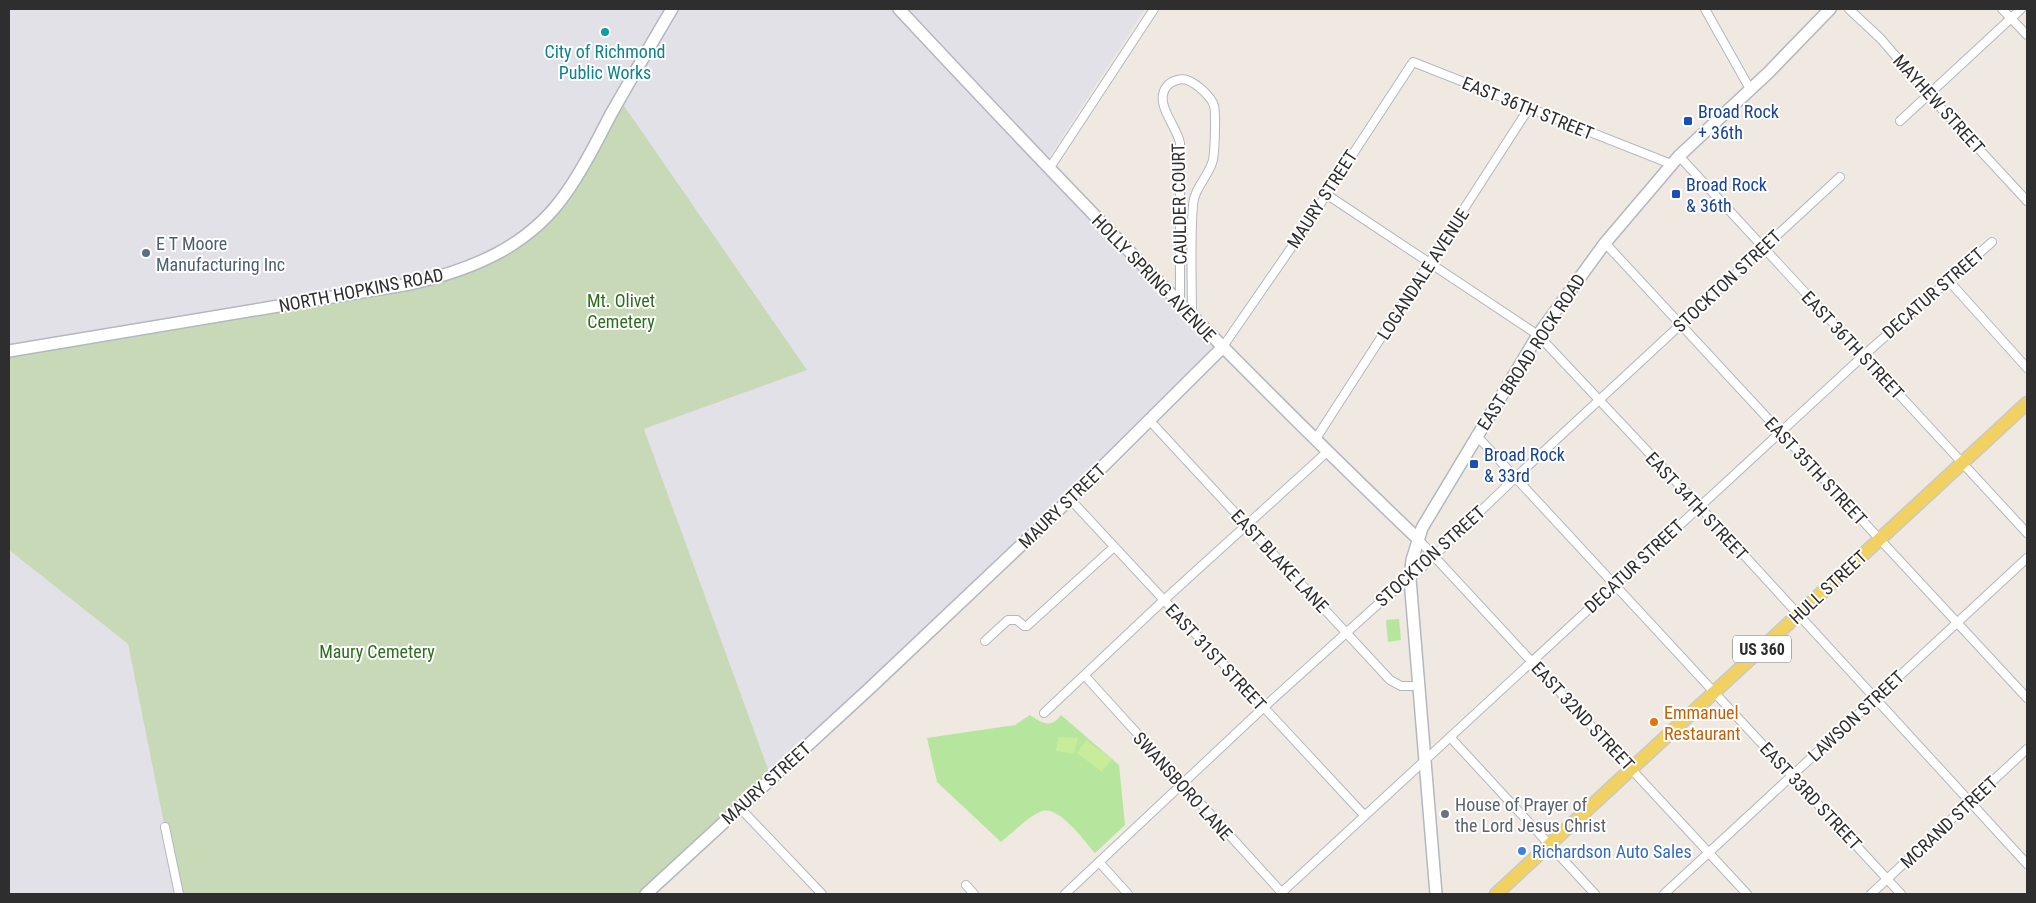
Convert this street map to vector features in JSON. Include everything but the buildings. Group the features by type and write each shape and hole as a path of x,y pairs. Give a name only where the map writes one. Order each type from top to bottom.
{"main road":[{"name":"NORTH HOPKINS ROAD","path":"9,351 410,284 442,277 497,255 540,224 566,194 592,153 610,115 672,9"},
{"name":"HOLLY SPRING AVENUE","path":"899,9 1049,170 1222,348 1418,539"},
{"name":"EAST BROAD ROCK ROAD","path":"1436,894 1410,579 1412,560 1426,519 1538,335 1605,243 1675,160 1785,56 1830,9"},
{"name":"MAURY STREET","path":"646,894 870,688 1070,499 1222,348"},
{"name":"HULL STREET","path":"1496,894 2027,403"}],"street":[{"path":"1049,170 1154,9"},
{"path":"1705,9 1750,90"},
{"name":"MAYHEW STREET","path":"1849,9 1882,39 1928,94 2027,201"},
{"path":"2002,9 2027,36"},
{"path":"1900,121 2021,9"},
{"name":"EAST 36TH STREET","path":"1413,62 1529,108 1675,160 1763,248 2027,533"},
{"name":"MAURY STREET","path":"1222,348 1413,62"},
{"name":"CAULDER COURT","path":"1180,303 1180,143 1178,132 1164,108 1162,97 1167,86 1172,82 1184,79 1191,81 1212,100 1215,110 1212,163 1196,192 1192,205 1192,316"},
{"name":"LOGANDALE AVENUE","path":"1316,440 1529,108"},
{"name":"STOCKTON STREET","path":"1065,894 1347,632 1410,579 1516,477 1840,177"},
{"name":"EAST 34TH STREET","path":"1326,194 1538,335 1699,506 2027,864"},
{"name":"DECATUR STREET","path":"1281,894 1699,506 1863,356 1992,242"},
{"name":"EAST 35TH STREET","path":"1605,243 2027,698"},
{"path":"1948,280 2027,368"},
{"name":"EAST BLAKE LANE","path":"1150,421 1390,680 1401,686 1418,686"},
{"name":"EAST 33RD STREET","path":"1476,435 1901,894"},
{"path":"1044,713 1164,600 1327,452"},
{"name":"EAST 31ST STREET","path":"1070,499 1364,815"},
{"name":"EAST 32ND STREET","path":"1418,539 1747,894"},
{"path":"985,641 1008,620 1017,620 1024,626 1027,626 1114,547"},
{"name":"LAWSON STREET","path":"1664,894 2027,558"},
{"name":"SWANSBORO LANE","path":"1085,676 1281,894"},
{"path":"1450,738 1595,894"},
{"name":"MCRAND STREET","path":"1871,894 2027,749"},
{"path":"739,807 822,894"},
{"path":"165,827 179,894"},
{"path":"1099,862 1128,894"},
{"path":"966,885 974,894"}],"shaded area":[{"path":"9,9 1145,9 1044,165 1224,347 771,777 644,429 807,370 611,115 541,221 509,244 438,276 9,354"},
{"path":"9,550 128,644 178,894 9,894"}],"green space":[{"name":"Maury Cemetery","path":"620,100 807,370 644,429 771,777 645,894 178,894 128,644 9,550 9,354 342,297 475,263 541,221 565,191"},
{"path":"1399,619 1401,640 1388,642 1386,620"},
{"path":"1030,715 1042,722 1050,723 1054,722 1061,715 1119,765 1125,825 1095,853 1064,819 1049,811 1042,811 1032,816 1001,842 937,782 927,738 1015,725"},
{"path":"1058,737 1078,738 1074,754 1056,751"},
{"path":"1086,740 1112,759 1102,772 1077,753"}],"place":[{"name":"City of Richmond Public Works","path":"605,32"},
{"name":"Broad Rock + 36th","path":"1688,121"},
{"name":"Broad Rock & 36th","path":"1676,194"},
{"name":"E T Moore Manufacturing Inc","path":"146,253"},
{"name":"Broad Rock & 33rd","path":"1474,464"},
{"name":"Emmanuel Restaurant","path":"1654,722"},
{"name":"House of Prayer of the Lord Jesus Christ","path":"1445,814"},
{"name":"Richardson Auto Sales","path":"1522,851"}],"park label":[{"name":"Mt. Olivet Cemetery","path":"621,310"}]}
